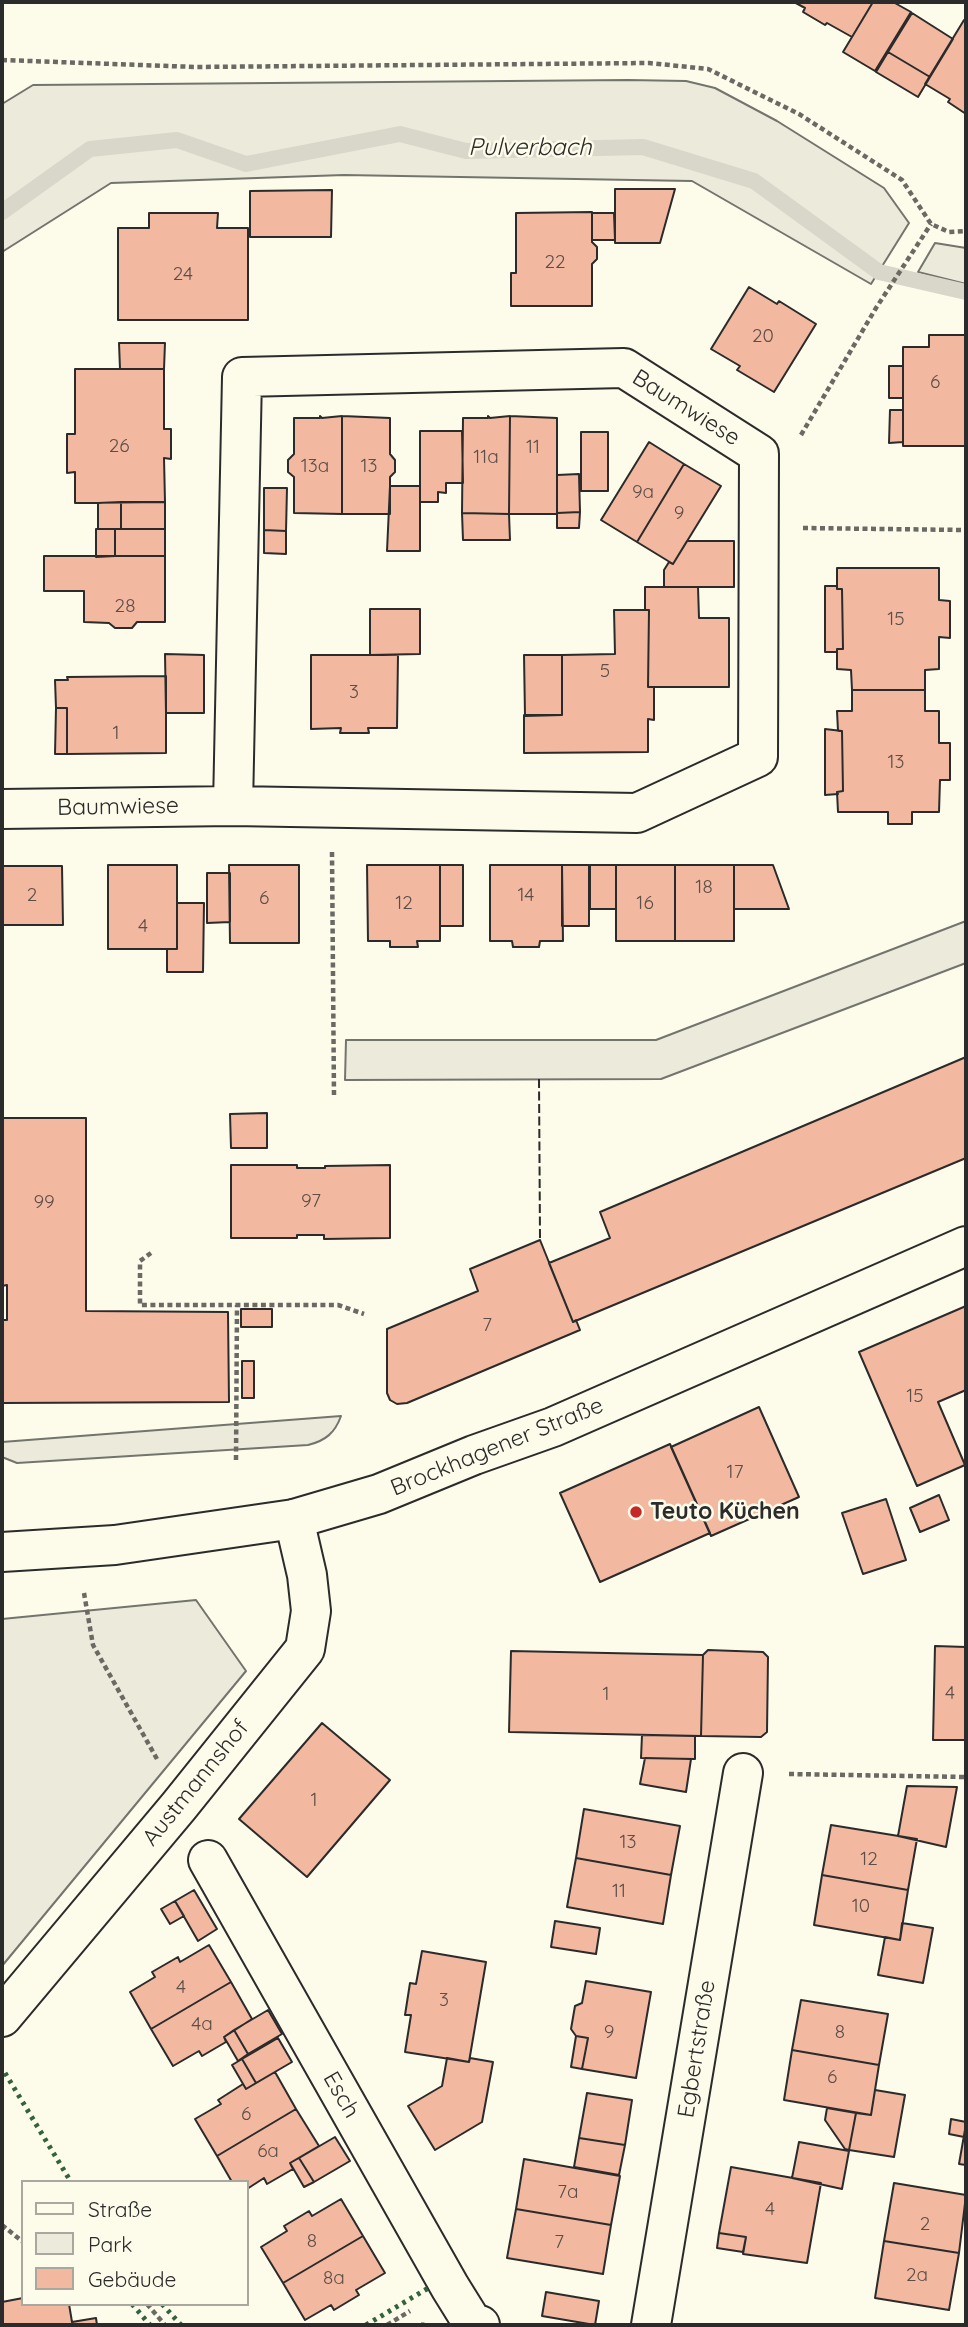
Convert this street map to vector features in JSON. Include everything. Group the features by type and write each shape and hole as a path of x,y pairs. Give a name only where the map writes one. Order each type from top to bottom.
{"street":[{"name":"Baumwiese","path":"2,809 233,806 637,813 758,757 761,527 759,454 624,368 242,377 233,806"},
{"name":"Brockhagener Straße","path":"2,1552 114,1545 294,1519 379,1494 474,1455 553,1427 966,1246"},
{"name":"Austmannshof","path":"2,2017 179,1806 305,1649 311,1611 307,1575 294,1519"},
{"name":"Egbertstraße","path":"651,2325 743,1773"},
{"name":"Esch","path":"208,1860 450,2287 473,2324 480,2325"}],"path":[{"path":"2,60 196,67 649,63 708,69 799,114 902,180 931,224 949,232 966,231"},
{"path":"759,454 796,443 876,308 931,224"},
{"path":"761,527 966,530"},
{"path":"332,809 334,1096"},
{"path":"151,1253 140,1261 140,1305 338,1306 363,1314"},
{"path":"236,1460 237,1305"},
{"path":"76,1547 93,1645 164,1772 179,1806"},
{"path":"743,1773 966,1777"},
{"path":"2,2225 21,2240"},
{"path":"149,2306 165,2325"}],"green space":[{"path":"686,81 715,88 777,121 884,188 909,223 871,284 692,181 344,175 111,183 2,252 2,104 33,85"},
{"path":"935,243 966,248 966,284 918,272"},
{"path":"966,921 966,963 661,1079 345,1080 346,1040 656,1040"},
{"path":"341,1416 329,1435 308,1445 17,1463 2,1457 2,1442"},
{"path":"196,1600 246,1671 2,1966 2,1619"}],"building":[{"path":"794,2 873,2 852,37 803,12 805,8"},
{"path":"873,2 893,2 911,12 875,71 843,52"},
{"path":"912,13 953,39 930,77 888,52"},
{"path":"964,20 966,114 948,102 950,99 925,84"},
{"path":"888,52 930,77 918,97 876,72"},
{"path":"615,189 675,189 660,243 615,243"},
{"path":"332,190 331,237 250,237 250,191"},
{"path":"592,212 592,242 597,247 597,259 592,264 592,306 511,306 511,273 516,273 516,213"},
{"path":"149,213 218,213 217,228 248,228 248,320 118,320 118,228 149,228"},
{"path":"592,213 614,213 615,240 592,240"},
{"path":"749,287 777,304 779,301 816,324 774,392 737,370 740,366 711,349"},
{"path":"929,335 966,335 966,446 903,446 903,347 929,347"},
{"path":"119,343 165,343 164,369 120,369"},
{"path":"889,366 903,366 903,398 889,398"},
{"path":"75,369 164,369 164,429 171,429 171,459 164,458 165,502 75,503 75,472 67,473 67,434 75,434"},
{"path":"890,410 903,410 903,442 889,443"},
{"path":"342,416 342,514 294,513 294,477 288,472 288,460 294,454 294,418"},
{"path":"342,416 390,418 390,454 395,460 395,472 390,477 390,514 342,514"},
{"path":"510,416 509,514 462,513 463,418"},
{"path":"510,416 557,418 557,514 509,514"},
{"path":"420,431 462,431 463,483 446,483 446,493 438,492 438,502 420,502"},
{"path":"581,432 608,432 608,491 581,491"},
{"path":"649,442 684,464 637,542 601,520"},
{"path":"684,464 721,486 673,564 637,542"},
{"path":"579,474 580,512 557,513 557,475"},
{"path":"390,486 420,486 420,551 387,551"},
{"path":"264,488 287,488 286,531 264,530"},
{"path":"121,502 121,529 98,529 98,503"},
{"path":"121,502 165,502 165,529 121,529"},
{"path":"580,512 579,528 557,528 557,513"},
{"path":"462,513 509,514 510,540 463,540"},
{"path":"96,529 115,529 115,556 96,557"},
{"path":"115,529 165,529 165,556 115,556"},
{"path":"264,530 286,531 286,554 264,553"},
{"path":"687,541 734,541 734,587 664,587 664,570 669,562 673,564"},
{"path":"44,556 165,556 165,622 137,622 132,628 115,628 109,623 84,622 84,591 44,591"},
{"path":"837,568 939,568 939,600 950,601 950,638 939,637 939,669 925,670 925,690 852,690 851,670 837,669 837,649 843,649 842,589 837,589"},
{"path":"825,586 842,589 843,649 837,649 837,652 825,652"},
{"path":"645,587 698,587 699,618 729,618 729,687 648,687 649,610 645,610"},
{"path":"370,609 420,609 420,654 370,655"},
{"path":"614,610 649,610 648,687 654,687 654,720 648,719 648,752 524,753 524,715 562,715 562,655 615,654"},
{"path":"165,654 204,655 204,713 166,713"},
{"path":"311,655 398,655 397,728 368,728 369,733 340,733 341,728 311,729"},
{"path":"524,655 562,655 562,715 525,716"},
{"path":"166,676 166,753 67,754 67,708 56,708 55,680 68,680 67,677"},
{"path":"852,690 925,690 925,711 939,711 939,743 950,743 950,780 940,780 939,812 912,812 912,824 888,824 888,812 838,812 837,792 843,791 842,731 838,731 837,711 852,711"},
{"path":"56,708 67,708 67,754 55,754"},
{"path":"825,729 842,731 843,791 837,792 838,794 825,795"},
{"path":"108,865 177,865 177,949 108,949"},
{"path":"229,865 299,865 299,943 230,943"},
{"path":"367,865 440,865 440,941 417,941 418,947 390,947 390,941 368,941"},
{"path":"440,865 463,865 463,926 440,926"},
{"path":"490,865 562,865 563,941 540,941 539,947 513,947 512,941 490,941"},
{"path":"562,865 589,865 589,926 562,926"},
{"path":"590,865 616,865 616,909 590,909"},
{"path":"616,865 675,865 675,941 616,941"},
{"path":"675,865 734,865 734,941 675,941"},
{"path":"734,865 773,865 789,909 734,909"},
{"path":"2,866 62,866 63,925 2,925"},
{"path":"207,873 230,873 230,922 207,923"},
{"path":"177,903 204,903 203,972 167,972 167,949 177,949"},
{"path":"966,1057 966,1158 573,1322 549,1263 610,1238 600,1212"},
{"path":"267,1113 267,1148 231,1148 230,1114"},
{"path":"2,1118 86,1118 86,1311 228,1312 229,1402 2,1403 2,1320 7,1320 7,1285 2,1286"},
{"path":"231,1165 297,1165 297,1168 325,1168 390,1165 390,1238 324,1239 324,1235 297,1235 297,1238 231,1238"},
{"path":"540,1240 573,1322 576,1320 580,1330 407,1403 397,1404 390,1400 387,1393 387,1329 478,1291 470,1269"},
{"path":"966,1306 966,1390 938,1402 965,1465 917,1486 859,1352"},
{"path":"241,1309 272,1309 272,1327 241,1327"},
{"path":"242,1361 254,1361 254,1398 242,1398"},
{"path":"759,1407 799,1497 711,1536 671,1447"},
{"path":"670,1444 710,1533 600,1582 560,1493"},
{"path":"939,1495 949,1520 920,1532 910,1508"},
{"path":"886,1499 906,1560 863,1574 842,1513"},
{"path":"935,1646 966,1647 966,1740 933,1740"},
{"path":"708,1650 763,1652 768,1657 767,1732 761,1737 701,1736 703,1655"},
{"path":"511,1651 703,1655 701,1736 509,1732"},
{"path":"322,1723 390,1780 307,1877 239,1819"},
{"path":"642,1735 695,1736 695,1759 641,1758"},
{"path":"645,1758 691,1759 686,1792 640,1784"},
{"path":"907,1786 957,1787 946,1847 898,1836"},
{"path":"584,1809 680,1826 671,1875 576,1858"},
{"path":"831,1825 917,1839 908,1890 822,1875"},
{"path":"576,1858 671,1875 663,1924 567,1907"},
{"path":"822,1875 908,1890 900,1940 814,1925"},
{"path":"194,1890 217,1929 198,1941 175,1901"},
{"path":"175,1901 184,1916 170,1924 161,1909"},
{"path":"555,1921 600,1928 596,1954 551,1947"},
{"path":"902,1923 933,1928 923,1983 878,1975 885,1937 900,1940"},
{"path":"209,1945 231,1982 151,2029 130,1992 155,1977 152,1972 178,1957 180,1962"},
{"path":"422,1951 486,1962 469,2062 405,2052 411,2015 405,2015 410,1983 416,1984"},
{"path":"586,1981 651,1992 636,2078 582,2069 588,2038 576,2036 571,2029 575,2006 582,2003"},
{"path":"231,1982 252,2019 224,2037 226,2042 202,2056 199,2051 173,2066 151,2029"},
{"path":"801,2000 888,2014 879,2065 792,2050"},
{"path":"268,2010 282,2034 248,2054 234,2030"},
{"path":"234,2030 248,2054 238,2061 224,2037"},
{"path":"576,2036 588,2038 582,2069 571,2067"},
{"path":"278,2038 292,2062 256,2083 242,2059"},
{"path":"792,2050 879,2065 871,2115 784,2100"},
{"path":"447,2058 493,2062 482,2122 435,2150 408,2106 442,2086"},
{"path":"242,2059 256,2083 246,2089 232,2065"},
{"path":"275,2072 296,2109 217,2156 195,2119 221,2104 218,2100 243,2084 246,2089"},
{"path":"875,2090 905,2095 894,2157 849,2150 856,2113 871,2115"},
{"path":"587,2093 632,2100 625,2145 579,2138"},
{"path":"827,2108 856,2113 849,2150 845,2149 825,2120"},
{"path":"296,2109 319,2146 290,2163 293,2169 267,2184 264,2178 248,2188 248,2180 231,2180 217,2156"},
{"path":"951,2119 966,2122 964,2137 949,2134"},
{"path":"966,2124 966,2165 959,2164"},
{"path":"335,2137 350,2161 314,2182 299,2158"},
{"path":"579,2138 625,2145 619,2175 574,2167"},
{"path":"799,2142 849,2151 842,2189 792,2178"},
{"path":"299,2158 314,2182 304,2187 290,2163"},
{"path":"524,2159 620,2176 611,2225 516,2209"},
{"path":"731,2167 821,2183 807,2263 743,2254 746,2237 719,2233"},
{"path":"894,2183 966,2195 959,2253 884,2241"},
{"path":"341,2199 363,2236 283,2283 261,2247 287,2231 284,2226 309,2211 312,2216"},
{"path":"516,2209 611,2225 603,2274 507,2258"},
{"path":"719,2233 746,2237 743,2252 717,2248"},
{"path":"363,2236 385,2273 356,2290 359,2295 334,2310 331,2305 305,2320 283,2283"},
{"path":"884,2241 959,2253 949,2310 875,2298"},
{"path":"546,2292 599,2301 595,2325 542,2316"},
{"path":"21,2298 21,2306 69,2306 72,2322 96,2318 97,2325 2,2325 2,2302"}],"waterway":[{"name":"Pulverbach","path":"2,212 90,149 177,140 246,164 400,134 466,151 643,147 754,181 879,272 966,292"}],"hedge":[{"path":"5,2073 70,2180"},
{"path":"366,2325 430,2287"},
{"path":"134,2306 150,2325"},
{"path":"164,2306 181,2325"},
{"path":"421,2325 426,2325"}],"fence":[{"path":"539,1079 540,1238"}],"place":[{"name":"Teuto Küchen","path":"636,1512"}]}
